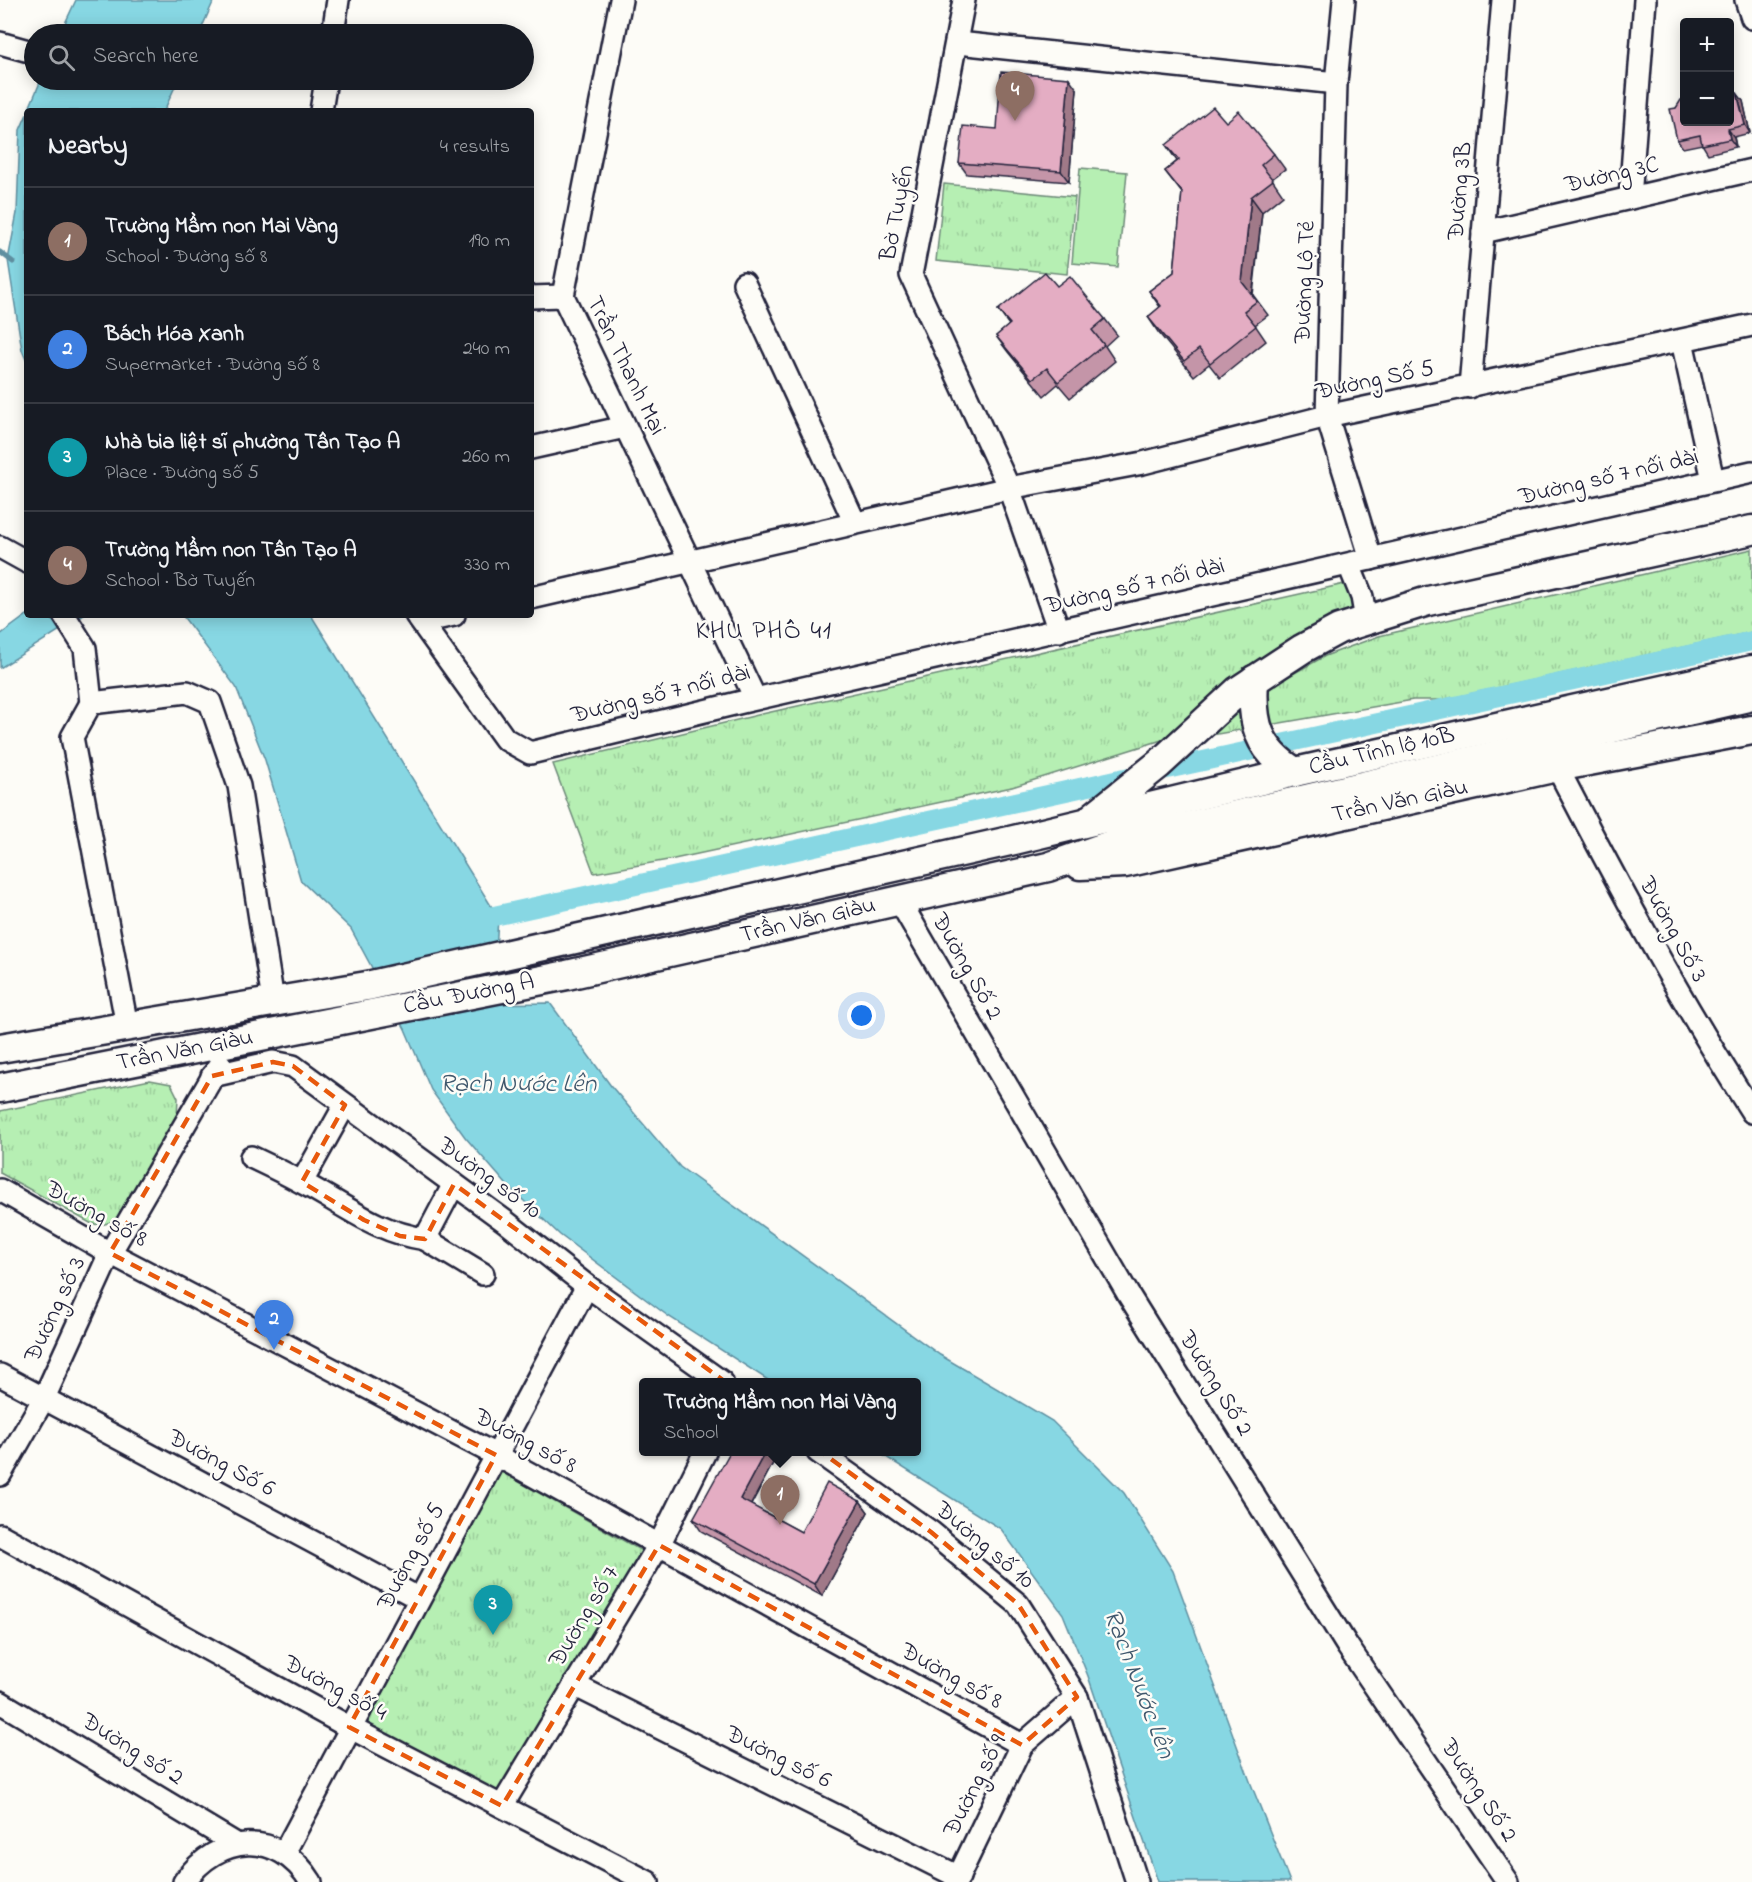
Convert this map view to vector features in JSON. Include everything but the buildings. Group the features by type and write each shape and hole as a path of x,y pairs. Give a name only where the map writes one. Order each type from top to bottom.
{"main road":[{"path":"1088,821 1248,689 1311,644 1339,629 1428,602 1752,530"},
{"name":"Cầu Tỉnh lộ 10B","path":"1014,840 1295,772 1752,670"},
{"path":"1248,689 1264,744 1278,762 1295,772"},
{"name":"Cầu Tỉnh lộ 10B","path":"1083,855 1119,842 1752,696"},
{"name":"Trần Văn Giàu","path":"1048,867 1125,862 1557,767 1752,730"},
{"name":"Trần Văn Giàu","path":"557,945 1014,840"},
{"name":"Trần Văn Giàu","path":"567,975 1048,867 1083,855"},
{"name":"Cầu Đường A","path":"367,986 557,945"},
{"name":"Cầu Đường A","path":"370,1015 567,975"},
{"name":"Trần Văn Giàu","path":"0,1048 367,986"},
{"name":"Trần Văn Giàu","path":"0,1088 370,1015"}],"street":[{"path":"334,24 338,0"},
{"name":"Trần Thanh Mại","path":"621,0 563,296 755,699"},
{"name":"Bờ Tuyến","path":"964,0 958,43 911,275 1009,488 1059,631"},
{"name":"Đường Lộ Tẻ","path":"1344,0 1336,83 1327,416 1371,559"},
{"name":"Đường 3B","path":"1470,387 1503,0"},
{"path":"1630,198 1645,0"},
{"path":"1746,0 1752,18"},
{"path":"0,43 24,50"},
{"path":"958,43 1336,83"},
{"path":"321,108 324,90"},
{"name":"Đường 3C","path":"1483,232 1752,170"},
{"path":"744,283 855,523"},
{"path":"534,297 563,296"},
{"name":"Đường Số 5","path":"534,597 1009,488 1143,463 1327,416 1752,325"},
{"path":"1682,341 1713,480"},
{"path":"534,447 625,427"},
{"name":"Đường số 7 nối dài","path":"419,619 505,739 530,753 755,699 1752,472"},
{"path":"0,547 24,560"},
{"path":"1349,565 1362,597 1366,620"},
{"path":"66,618 85,648 91,703 72,737 127,1026"},
{"path":"91,703 187,692 210,702 239,786 273,1001"},
{"name":"Đường Số 3","path":"1557,767 1664,969 1752,1112"},
{"name":"Đường Số 2","path":"898,900 1128,1294 1348,1647 1508,1882"},
{"name":"Đường số 3","path":"0,1475 44,1398 110,1253 232,1042"},
{"name":"Đường số 10","path":"212,1076 273,1062 293,1066 454,1184 587,1286 715,1378"},
{"path":"302,1182 345,1105"},
{"path":"251,1157 302,1182 364,1220 399,1236 425,1239 483,1274"},
{"path":"425,1239 454,1184"},
{"name":"Đường số 8","path":"0,1190 110,1253 496,1455 1022,1745"},
{"name":"Đường số 5","path":"284,1853 349,1727 587,1286"},
{"name":"Đường Số 6","path":"0,1375 418,1598"},
{"name":"Đường số 7","path":"502,1806 659,1545 703,1456"},
{"name":"Đường số 10","path":"824,1456 931,1532 1018,1604 1077,1697 1137,1882"},
{"name":"Đường số 4","path":"0,1535 349,1727 648,1882"},
{"name":"Đường số 6","path":"574,1685 958,1879"},
{"name":"Đường số 9","path":"958,1879 1022,1745 1077,1697"},
{"name":"Đường số 2","path":"0,1702 236,1844"},
{"path":"184,1882 196,1865 214,1852 236,1844 261,1844 284,1853 303,1869 311,1882"}],"highlighted area":[{"path":"273,1062 293,1066 345,1105 302,1182 364,1220 400,1236 425,1239 454,1184 931,1532 1018,1604 1077,1697 1022,1745 659,1545 502,1806 349,1727 496,1455 110,1253 212,1076"}],"green space":[{"path":"1080,168 1127,172 1118,267 1072,263"},
{"path":"944,184 1075,197 1067,274 936,261"},
{"path":"1752,549 1752,632 1442,700 1413,700 1206,736 1221,715 1325,656 1379,636"},
{"path":"1349,583 1357,614 1291,646 1188,718 1165,739 1012,787 674,859 594,873 553,764 762,714"},
{"path":"150,1080 171,1084 178,1098 177,1118 124,1212 113,1221 106,1224 92,1224 0,1173 0,1111"},
{"path":"500,1471 642,1551 497,1793 361,1723"}],"water":[{"path":"76,0 214,0 203,24 65,24"},
{"path":"37,90 173,90 165,108 29,108"},
{"path":"24,121 24,355 8,260 17,213 20,130"},
{"path":"24,617 79,618 0,668 0,635"},
{"name":"Rạch Nước Lên","path":"184,618 313,618 498,917 493,1004 550,1003 611,1086 680,1167 940,1355 1052,1421 1124,1493 1173,1571 1251,1784 1290,1882 1158,1882 1088,1676 1063,1614 1001,1529 884,1456 921,1456 921,1378 765,1378 668,1316 560,1235 506,1184 465,1137 431,1090 405,1029 351,929 301,881 265,760 236,687"}],"waterway":[{"path":"0,252 13,262"},
{"path":"471,921 1752,641"}],"place":[{"name":"Trường Mầm non Tân Tạo A","path":"1015,121"},
{"name":"Bách Hóa Xanh","path":"274,1350"},
{"name":"Trường Mầm non Mai Vàng","path":"780,1525"},
{"name":"Nhà bia liệt sĩ phường Tân Tạo A","path":"493,1635"}],"district":[{"name":"KHU PHỐ 41","path":"764,632"}]}
